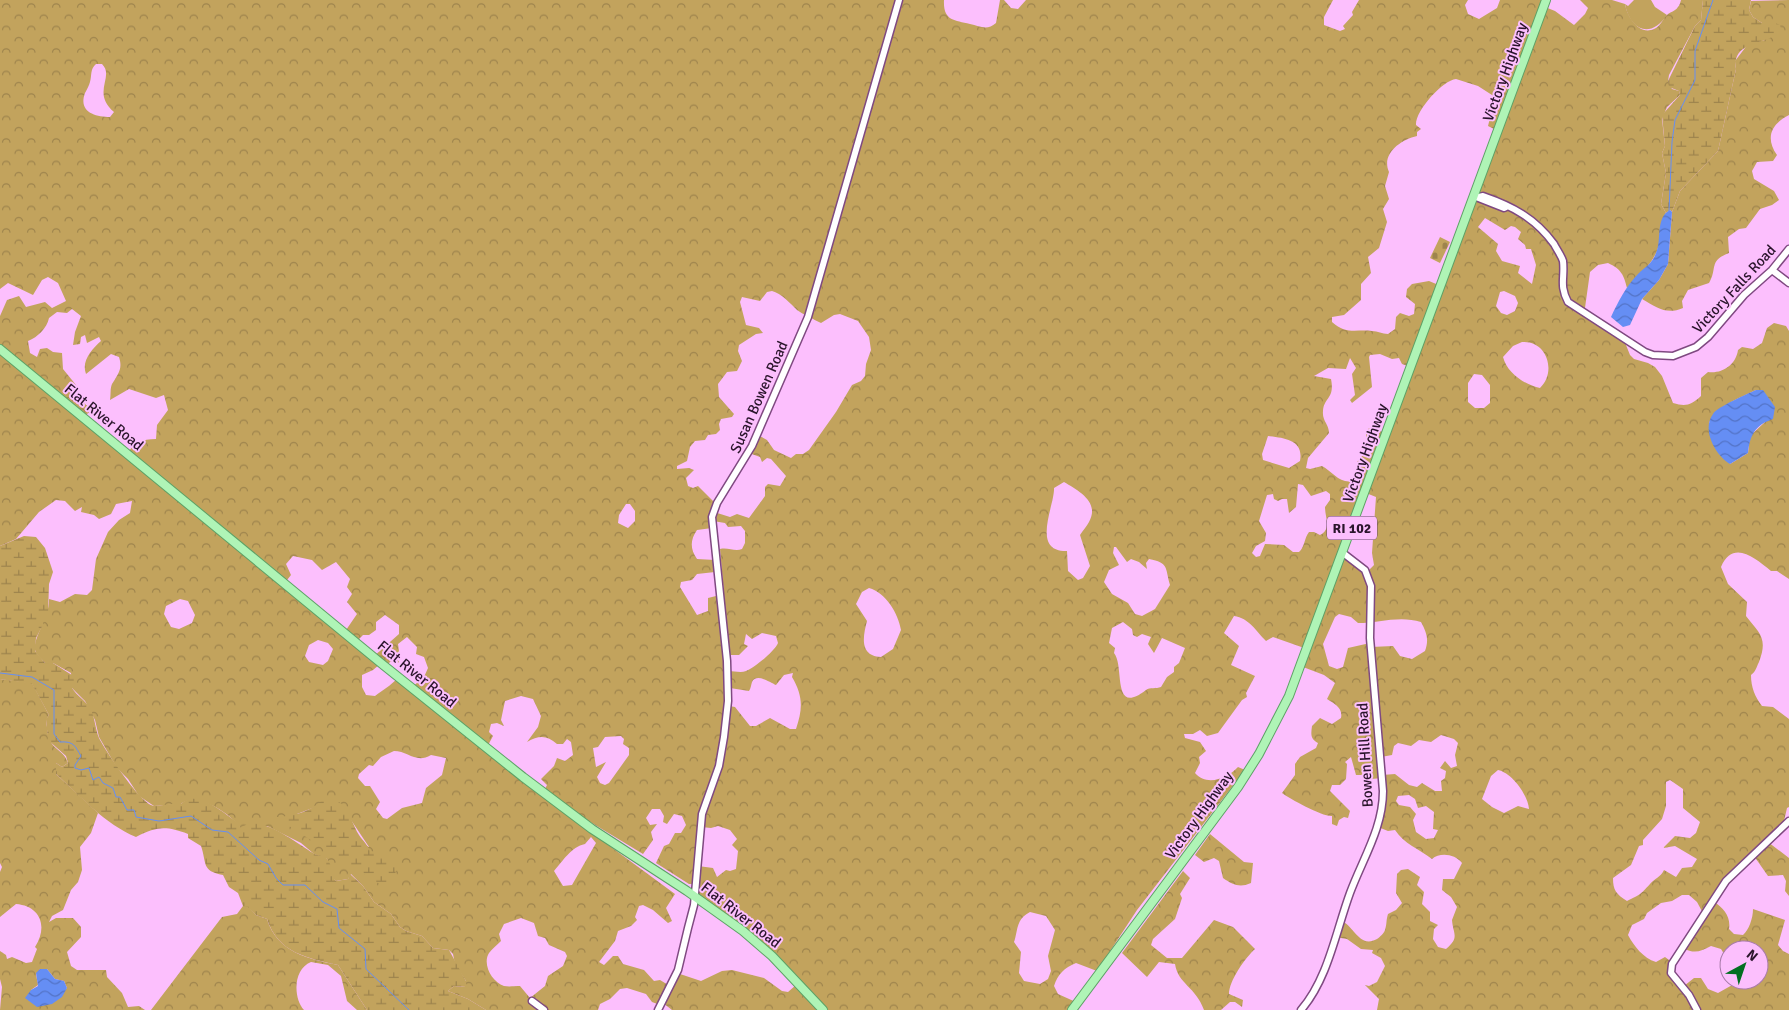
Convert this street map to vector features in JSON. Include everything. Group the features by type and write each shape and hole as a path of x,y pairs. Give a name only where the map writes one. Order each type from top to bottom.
{"main road":[{"name":"Victory Highway","path":"1072,1010 1238,787 1259,754 1289,696 1477,197 1543,1"},
{"name":"Flat River Road","path":"0,349 523,777 592,829 694,895 743,931 772,956 823,1010"}],"street":[{"name":"Susan Bowen Road","path":"658,1010 678,970 693,910 702,814 719,766 728,701 724,620 713,539 712,517 717,503 752,446 808,317 899,0"},
{"name":"Victory Falls Road","path":"1477,197 1504,208 1506,207 1535,222 1560,253 1563,292 1568,302 1653,355 1673,356 1696,347 1744,295 1772,270 1789,248"},
{"path":"1772,270 1789,283"},
{"name":"Bowen Hill Road","path":"1301,1010 1320,978 1350,891 1379,824 1382,809 1383,791 1370,633 1370,579 1361,566 1343,554"},
{"path":"1697,1010 1689,995 1671,973 1672,964 1726,881 1789,822"},
{"path":"1308,1001 1310,1010"},
{"path":"532,1002 544,1010"}],"green space":[{"path":"0,0 944,0 945,12 951,18 980,27 990,27 996,23 1000,0 1004,0 1011,8 1018,9 1026,0 1333,0 1324,17 1324,25 1340,31 1345,29 1343,26 1353,15 1352,12 1359,0 1468,0 1465,5 1468,14 1479,19 1497,8 1500,0 1547,0 1545,7 1555,11 1574,25 1588,8 1580,0 1612,0 1625,4 1628,14 1635,24 1643,30 1649,30 1658,26 1668,14 1678,7 1681,0 1703,0 1701,20 1695,26 1669,75 1668,81 1672,89 1679,91 1680,95 1667,107 1662,119 1665,146 1662,153 1666,173 1661,204 1666,213 1662,223 1657,251 1648,266 1627,288 1621,273 1608,263 1598,265 1590,272 1584,315 1624,340 1630,355 1634,359 1655,367 1662,376 1673,403 1681,405 1691,403 1701,396 1701,378 1708,372 1723,370 1731,364 1738,350 1742,347 1753,349 1762,343 1767,328 1774,323 1786,326 1789,331 1789,579 1777,571 1771,571 1758,561 1744,554 1732,554 1721,567 1728,584 1747,602 1746,616 1759,632 1763,642 1762,654 1755,671 1751,675 1755,695 1762,706 1773,707 1789,719 1789,807 1787,808 1784,821 1768,842 1789,858 1789,896 1785,891 1786,881 1783,875 1768,876 1754,856 1741,867 1714,902 1726,913 1729,929 1734,934 1743,935 1745,933 1750,924 1753,909 1785,920 1778,945 1789,954 1789,1010 1377,1010 1379,999 1365,985 1369,986 1377,982 1385,966 1381,958 1372,953 1373,950 1361,949 1347,939 1335,937 1341,921 1346,923 1361,939 1371,941 1378,938 1385,930 1388,914 1396,910 1402,903 1396,893 1397,874 1401,870 1408,869 1420,877 1417,885 1424,892 1422,904 1430,912 1430,921 1438,925 1434,929 1433,939 1438,947 1446,949 1453,941 1455,935 1452,920 1457,907 1451,897 1442,890 1443,879 1454,879 1462,863 1447,855 1439,855 1432,859 1407,843 1395,830 1388,831 1378,827 1382,778 1371,779 1366,775 1356,775 1351,757 1345,762 1347,764 1346,779 1340,785 1332,785 1330,791 1350,811 1348,818 1344,817 1339,820 1337,826 1332,824 1332,816 1314,811 1282,793 1295,775 1295,764 1300,757 1316,748 1318,743 1312,736 1312,726 1320,718 1332,724 1341,718 1340,709 1327,699 1335,683 1324,675 1303,667 1307,649 1273,637 1266,641 1248,622 1234,616 1224,633 1239,646 1231,665 1255,676 1246,693 1247,697 1242,700 1218,733 1207,736 1200,730 1193,734 1184,734 1185,738 1200,742 1206,751 1199,757 1200,763 1195,773 1205,780 1229,775 1238,767 1245,770 1137,910 1097,971 1076,963 1065,969 1057,978 1054,986 1058,994 1078,1003 1072,1010 672,1010 663,1003 660,1005 652,1002 646,994 627,988 620,989 610,999 600,1004 598,1010 486,1010 468,999 448,991 454,986 465,987 466,981 455,964 453,954 449,950 433,948 422,936 400,927 391,914 374,902 363,886 351,874 348,879 336,881 332,877 327,859 314,854 301,843 267,826 241,829 223,811 204,802 187,800 181,804 154,806 139,796 128,779 117,768 99,737 95,720 85,701 72,688 71,673 53,663 45,663 37,654 35,650 36,639 47,613 49,599 60,602 75,594 87,595 92,590 96,559 108,532 119,520 130,513 132,501 116,504 111,514 99,519 94,515 81,512 82,507 75,511 65,501 56,500 39,512 16,539 0,546 0,316 7,300 19,296 26,307 45,302 52,308 66,301 58,283 48,277 42,280 33,295 8,283 0,289","holes":["96,64 102,64 105,69 104,98 107,105 114,112 110,117 99,116 89,112 84,105 83,99 90,83 93,68","1456,79 1478,86 1492,95 1494,102 1488,126 1498,131 1441,286 1429,281 1412,284 1407,289 1406,297 1415,304 1414,314 1409,316 1400,313 1396,317 1395,329 1388,334 1342,329 1332,322 1332,317 1344,315 1361,300 1361,284 1371,273 1368,257 1379,248 1387,222 1383,209 1389,199 1385,186 1389,172 1388,159 1399,144 1417,136 1417,132 1421,129 1416,125 1420,112 1437,90","1485,218 1505,230 1511,226 1521,232 1518,239 1525,245 1526,249 1531,249 1536,265 1532,284 1518,273 1520,266 1502,261 1496,251 1498,244 1478,227","772,291 782,296 799,311 821,323 834,315 840,314 858,321 869,337 871,350 866,364 865,376 861,381 852,385 836,412 809,450 803,454 796,454 791,458 774,450 767,440 758,435 749,453 760,457 762,462 767,458 771,459 786,476 780,486 768,484 765,487 765,496 749,518 737,514 730,517 714,512 716,504 698,486 693,488 688,486 686,478 694,470 689,468 677,469 677,466 687,461 690,447 695,441 705,440 708,435 716,434 720,430 719,424 721,419 732,417 734,414 719,397 718,384 727,372 737,371 742,361 738,351 739,345 756,334 763,333 759,328 746,325 740,302 742,297 760,301 767,292","1504,291 1515,296 1518,303 1515,311 1507,315 1501,313 1496,306 1500,292","72,309 81,316 75,332 73,345 80,344 81,337 85,335 87,343 99,337 101,341 86,360 86,374 111,354 119,357 120,368 111,386 110,400 129,389 156,398 164,395 168,410 157,425 156,439 139,442 126,455 83,420 88,413 94,414 97,407 86,405 79,396 76,385 63,369 62,353 53,352 47,348 40,349 37,357 30,353 28,341 42,332 49,318 57,312 67,313","1522,342 1531,343 1538,346 1547,358 1548,374 1540,388 1523,381 1508,368 1503,357 1513,346","1380,354 1392,359 1399,358 1402,364 1411,367 1387,433 1369,428 1366,434 1367,450 1357,462 1358,474 1356,480 1342,480 1322,466 1306,468 1308,458 1329,433 1323,411 1332,390 1331,379 1314,376 1328,368 1346,369 1350,358 1356,368 1352,374 1355,395 1350,400 1352,403 1372,387 1370,355","1474,374 1482,375 1490,385 1490,403 1484,408 1475,408 1468,402 1468,383","1756,390 1763,390 1765,422 1750,436 1748,453 1730,464 1709,423 1712,417 1723,407","1268,436 1287,439 1296,444 1299,449 1300,461 1289,468 1263,460 1262,454","1064,482 1081,493 1090,503 1092,515 1080,535 1090,566 1083,578 1078,580 1068,571 1067,551 1056,549 1050,544 1047,536 1054,488","1298,484 1303,485 1311,496 1326,491 1330,494 1330,500 1325,507 1326,530 1320,535 1309,532 1299,552 1293,552 1284,545 1265,544 1260,556 1256,557 1252,553 1256,546 1265,541 1266,533 1259,521 1267,495 1273,494 1274,499 1278,501 1287,499 1289,513 1296,507","1366,493 1376,497 1372,553 1374,565 1367,572 1344,552","626,504 630,504 635,511 635,521 628,528 618,523 619,515","713,521 725,523 728,527 741,526 745,531 745,543 742,549 720,549 724,594 708,598 708,611 697,615 680,587 681,582 692,580 697,574 715,572 715,560 697,559 692,548 693,537 697,530 712,528","1114,547 1116,547 1127,562 1131,559 1139,562 1147,569 1146,563 1149,559 1163,564 1170,585 1155,609 1142,616 1135,614 1128,603 1112,594 1104,582 1109,570 1119,565 1113,553","293,556 312,560 322,570 336,562 350,579 347,587 352,594 347,602 357,614 344,633 284,584 291,575 286,564","869,588 881,594 890,604 901,630 893,649 881,657 869,653 864,644 867,621 856,604 862,592","180,599 188,601 195,615 192,623 179,629 171,627 164,614 166,606","1339,614 1351,617 1358,623 1397,619 1413,620 1421,622 1425,630 1427,636 1425,651 1412,659 1400,656 1393,646 1371,647 1370,643 1348,648 1343,667 1337,669 1329,666 1323,644 1335,617","385,615 399,625 399,634 373,657 356,642 363,635 369,635 376,630 376,622","1123,622 1132,629 1133,635 1137,637 1142,634 1151,637 1148,644 1154,653 1162,638 1185,648 1179,663 1174,667 1174,672 1167,677 1161,687 1148,689 1135,697 1128,697 1123,694 1117,659 1114,653 1115,648 1109,643 1112,628","762,633 776,636 778,643 769,655 750,669 744,672 729,671 727,655 739,655 748,646 744,644 746,634 752,639","407,637 417,647 416,654 424,657 428,668 424,677 411,688 398,678 375,696 366,695 362,687 362,675 380,664 385,667 391,661 396,664 399,662 396,657 399,651 398,644","318,640 328,643 333,649 328,661 323,665 309,662 305,656 309,645","793,673 792,677 801,702 796,729 790,729 770,718 756,726 750,726 735,707 729,706 730,688 749,691 752,682 757,678 776,685 784,675","521,696 533,699 541,716 538,727 527,742 543,737 557,744 563,744 567,739 571,742 573,755 565,761 557,758 554,766 541,779 547,785 545,789 587,820 643,854 653,840 651,832 657,824 650,825 646,818 652,809 660,809 664,816 663,822 667,824 674,814 682,816 686,825 681,833 675,833 669,844 664,846 656,863 689,884 693,884 694,898 769,956 796,985 788,992 782,991 764,978 732,970 722,971 701,981 677,973 670,986 660,980 654,981 644,970 623,964 618,956 613,956 604,965 599,962 615,941 618,931 631,926 637,920 635,917 639,906 643,905 653,910 668,923 672,921 666,908 675,894 543,797 486,749 493,736 489,732 491,724 497,723 504,726 501,720 505,701","1441,735 1454,739 1458,743 1455,755 1457,766 1451,768 1445,761 1440,768 1446,771 1445,778 1441,781 1442,791 1435,791 1422,783 1417,787 1409,785 1395,774 1382,775 1381,757 1392,755 1394,746 1398,743 1411,746 1419,740 1431,742","621,736 624,739 623,744 629,748 629,755 609,783 605,785 600,783 597,777 606,762 596,767 593,748 598,747 605,737","394,751 416,758 431,755 446,758 442,775 426,788 422,803 402,808 387,819 383,818 376,809 380,802 370,786 365,786 358,778 359,774 369,765 373,766 381,757","1498,770 1509,775 1518,785 1526,797 1529,809 1518,806 1504,813 1482,799 1491,776","1670,780 1683,789 1683,808 1700,822 1696,833 1690,838 1675,836 1663,848 1675,846 1697,859 1692,867 1682,868 1676,877 1664,870 1642,892 1627,901 1616,891 1613,878 1631,865 1639,846 1643,845 1643,840 1662,819 1666,806 1666,782","1409,795 1415,799 1418,808 1426,806 1434,812 1433,829 1438,830 1434,838 1426,839 1416,832 1413,820 1416,814 1410,807 1399,805 1396,801 1398,796","323,804 351,820 369,847 297,814","718,826 730,830 737,839 732,845 738,851 736,869 726,870 717,877 713,868 698,866 701,827 711,828","591,837 596,843 572,885 563,886 554,871 576,848 585,844","1682,895 1689,895 1697,902 1704,915 1683,948 1694,952 1711,946 1719,948 1719,940 1769,940 1769,990 1723,990 1718,993 1708,989 1701,978 1694,978 1684,986 1671,968 1673,963 1665,957 1656,962 1651,960 1643,955 1628,935 1632,925 1644,919 1647,913 1661,903 1672,901","1030,912 1046,916 1055,930 1048,956 1051,971 1048,979 1040,984 1024,981 1019,973 1021,952 1014,942 1020,921","521,918 534,923 538,936 545,938 549,945 565,952 567,956 563,966 548,976 545,986 530,998 520,986 504,986 496,981 489,972 487,957 501,941 499,934 504,924"]},
{"path":"1634,0 1651,0 1655,7 1667,15 1661,23 1654,27 1642,29 1631,20 1625,4 1628,6"},
{"path":"1703,0 1751,0 1749,10 1753,17 1762,23 1773,22 1780,25 1781,29 1770,38 1745,48 1737,56 1736,69 1718,151 1680,191 1672,212 1670,210 1666,213 1661,204 1666,173 1662,153 1665,146 1662,115 1680,95 1679,91 1669,87 1668,81 1695,26 1701,20"},
{"path":"1789,0 1789,115 1774,127 1772,132 1771,143 1777,155 1773,161 1757,162 1752,171 1754,179 1774,191 1779,200 1772,205 1760,209 1746,228 1739,229 1728,237 1729,253 1722,256 1716,262 1709,283 1688,290 1682,301 1683,308 1667,311 1657,308 1642,299 1659,280 1668,264 1672,212 1680,191 1718,151 1736,69 1735,61 1748,44 1765,40 1762,23 1753,17 1749,10 1751,1"},
{"path":"1440,237 1450,242 1440,263 1430,258"},
{"path":"24,536 36,537 45,548 53,572 49,584 48,615 36,638 35,651 45,663 53,663 75,677 75,684 72,688 90,708 99,738 116,765 141,797 154,806 181,804 187,800 195,799 202,800 225,813 237,822 241,828 249,824 267,827 278,831 315,854 326,858 329,861 336,881 348,879 350,874 363,886 374,902 391,914 400,927 422,936 433,948 449,950 466,981 466,987 454,986 448,991 468,999 486,1010 367,1010 338,965 315,960 286,947 278,940 267,919 256,915 248,907 243,906 238,893 229,887 223,875 208,869 201,846 188,838 188,834 162,828 136,837 125,832 84,801 56,774 56,763 62,767 68,763 66,756 48,740 46,719 49,715 32,684 0,679 0,546"},
{"path":"0,679 32,683 49,715 46,722 50,740 63,754 68,763 62,767 56,763 56,774 98,813 91,833 80,847 82,870 78,882 71,890 63,910 52,916 49,922 56,918 73,918 81,927 81,937 67,952 71,966 77,970 106,970 107,977 122,993 128,1007 139,1006 145,1010 0,1010 2,987 0,979 0,951 6,955 7,959 12,957 26,963 32,962 37,949 35,947 41,932 41,925 36,913 25,906 16,904 0,917 0,872 2,867 0,863","holes":["40,969 47,969 55,979 64,981 67,988 63,992 31,990 38,985 36,974"]},
{"path":"324,798 333,799 344,806 359,835 370,851 398,859 397,870 386,888 275,817 288,816 308,810"},
{"path":"1210,834 1244,862 1253,863 1251,883 1237,885 1230,882 1223,878 1219,861 1214,858 1204,862 1195,855"},
{"path":"1183,871 1190,878 1180,894 1182,898 1175,919 1153,939 1151,945 1167,958 1182,958 1214,920 1233,927 1255,949 1238,970 1230,989 1229,994 1243,1000 1242,1007 1235,1002 1230,1002 1221,1010 1204,1010 1197,996 1183,981 1175,964 1159,962 1147,977 1122,953"},
{"path":"243,906 248,906 256,915 267,919 278,939 295,952 305,957 338,965 367,1010 357,1010 347,1001 341,976 328,965 311,962 305,966 298,977 298,998 304,1010 151,1010 222,917 237,914"}],"water":[{"path":"1670,210 1672,212 1668,264 1659,280 1642,299 1630,325 1623,327 1611,317 1619,300 1630,284 1654,257 1658,248 1662,218"},
{"path":"1756,390 1763,390 1775,407 1773,419 1762,424 1754,432 1748,453 1730,464 1715,449 1709,435 1710,420 1713,414 1720,408"},
{"path":"40,969 47,969 55,979 64,981 67,988 62,997 52,1004 37,1007 25,998 31,990 38,986 36,973"}],"waterway":[{"path":"1669,211 1672,142 1675,120 1695,80 1695,51 1713,0"},
{"path":"0,673 32,677 54,690 54,734 60,742 71,743 77,749 81,756 75,768 81,770 89,768 93,780 99,777 103,783 113,788 116,797 120,797 127,810 134,810 136,817 159,821 191,816 212,830 228,832 259,860 268,864 276,878 283,885 305,885 323,902 337,909 339,928 365,949 366,969 409,1010"}]}
